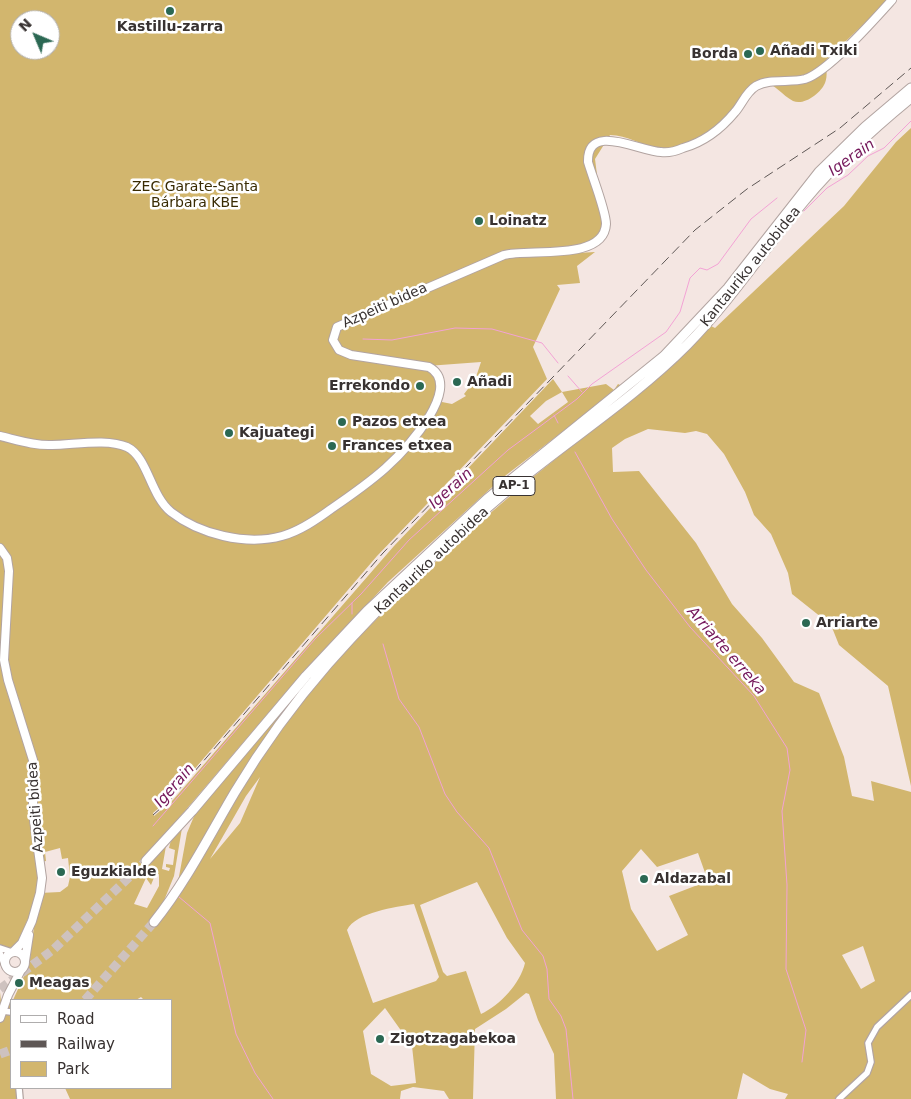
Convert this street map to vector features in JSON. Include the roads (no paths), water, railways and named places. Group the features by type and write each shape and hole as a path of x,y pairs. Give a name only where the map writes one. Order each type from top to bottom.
{"highway":[{"name":"Kantauriko autobidea","path":"146,861 188,816 311,671 367,611 477,507 664,356 728,288 819,172 865,127 911,88"},
{"name":"Kantauriko autobidea","path":"154,922 182,882 267,742 303,693 350,640 409,580 468,525 547,459 638,389 681,350 733,294 786,224 825,177 870,132 911,98"}],"main road":[{"name":"Azpeiti bidea","path":"0,436 49,445 81,444 125,447 138,456 156,494 166,507 183,520 213,533 262,539 280,537 300,529 387,469 427,419 440,391 438,376 429,367 349,355 340,351 333,340 337,327 504,255 519,252 574,250 591,246 601,237 606,223 588,162 588,154 596,144 615,140 660,152 690,146 715,134 735,112 751,90 758,85 804,79 824,68 892,0"},
{"name":"Azpeiti bidea","path":"0,548 6,558 9,571 4,646 5,666 31,751 35,774 33,812 42,880 25,961"},
{"name":"Azpeiti bidea","path":"13,952 22,944 32,921"},
{"path":"1,1015 8,1000 20,970 25,961 22,954 13,952 6,956 5,966 10,979 8,1000"},
{"path":"5,966 12,972 20,970"}],"street":[{"path":"0,948 13,952"},
{"path":"0,953 5,966"},
{"path":"839,1099 867,1073 871,1062 868,1043 876,1026 911,995"}],"waterway":[{"name":"Igerain","path":"804,211 827,188 848,175 868,156 884,148 911,121"},
{"name":"Igerain","path":"153,826 315,639 361,594 409,540 508,450 577,399 592,384 666,332 680,312 690,278 700,268 707,270 718,264 751,219 777,198"},
{"path":"363,339 392,340 455,328 492,329 542,343 558,363"},
{"path":"568,376 582,392"},
{"name":"Igerain","path":"554,415 558,423"},
{"name":"Arriarte erreka","path":"575,452 612,519 646,570 690,627 754,696 787,748 790,770 782,811 787,885 786,969 806,1030 802,1062"},
{"path":"352,603 352,614"},
{"path":"383,644 399,699 419,727 445,794 457,812 489,848 522,930 543,956 547,969 549,999 561,1016 566,1029 573,1099"},
{"name":"Igerain","path":"179,897 210,923 236,1034 255,1073 273,1099"}],"tunnel":[{"path":"0,989 54,949 146,861"},
{"path":"86,999 154,922"},
{"path":"0,1054 10,1050"}],"railway":[{"path":"153,815 169,801 383,553 695,230 747,189 840,128 911,68"}],"place":[{"name":"Kastillu-zarra","path":"170,11"},
{"name":"Añadi Txiki","path":"760,51"},
{"name":"Borda","path":"748,54"},
{"name":"Loinatz","path":"479,221"},
{"name":"Añadi","path":"457,382"},
{"name":"Errekondo","path":"420,386"},
{"name":"Pazos etxea","path":"342,422"},
{"name":"Kajuategi","path":"229,433"},
{"name":"Frances etxea","path":"332,446"},
{"name":"Arriarte","path":"806,623"},
{"name":"Eguzkialde","path":"61,872"},
{"name":"Aldazabal","path":"644,879"},
{"name":"Meagas","path":"19,983"},
{"name":"Zigotzagabekoa","path":"380,1039"}],"park label":[{"name":"ZEC Garate-Santa Bárbara KBE","path":"195,196"}]}
